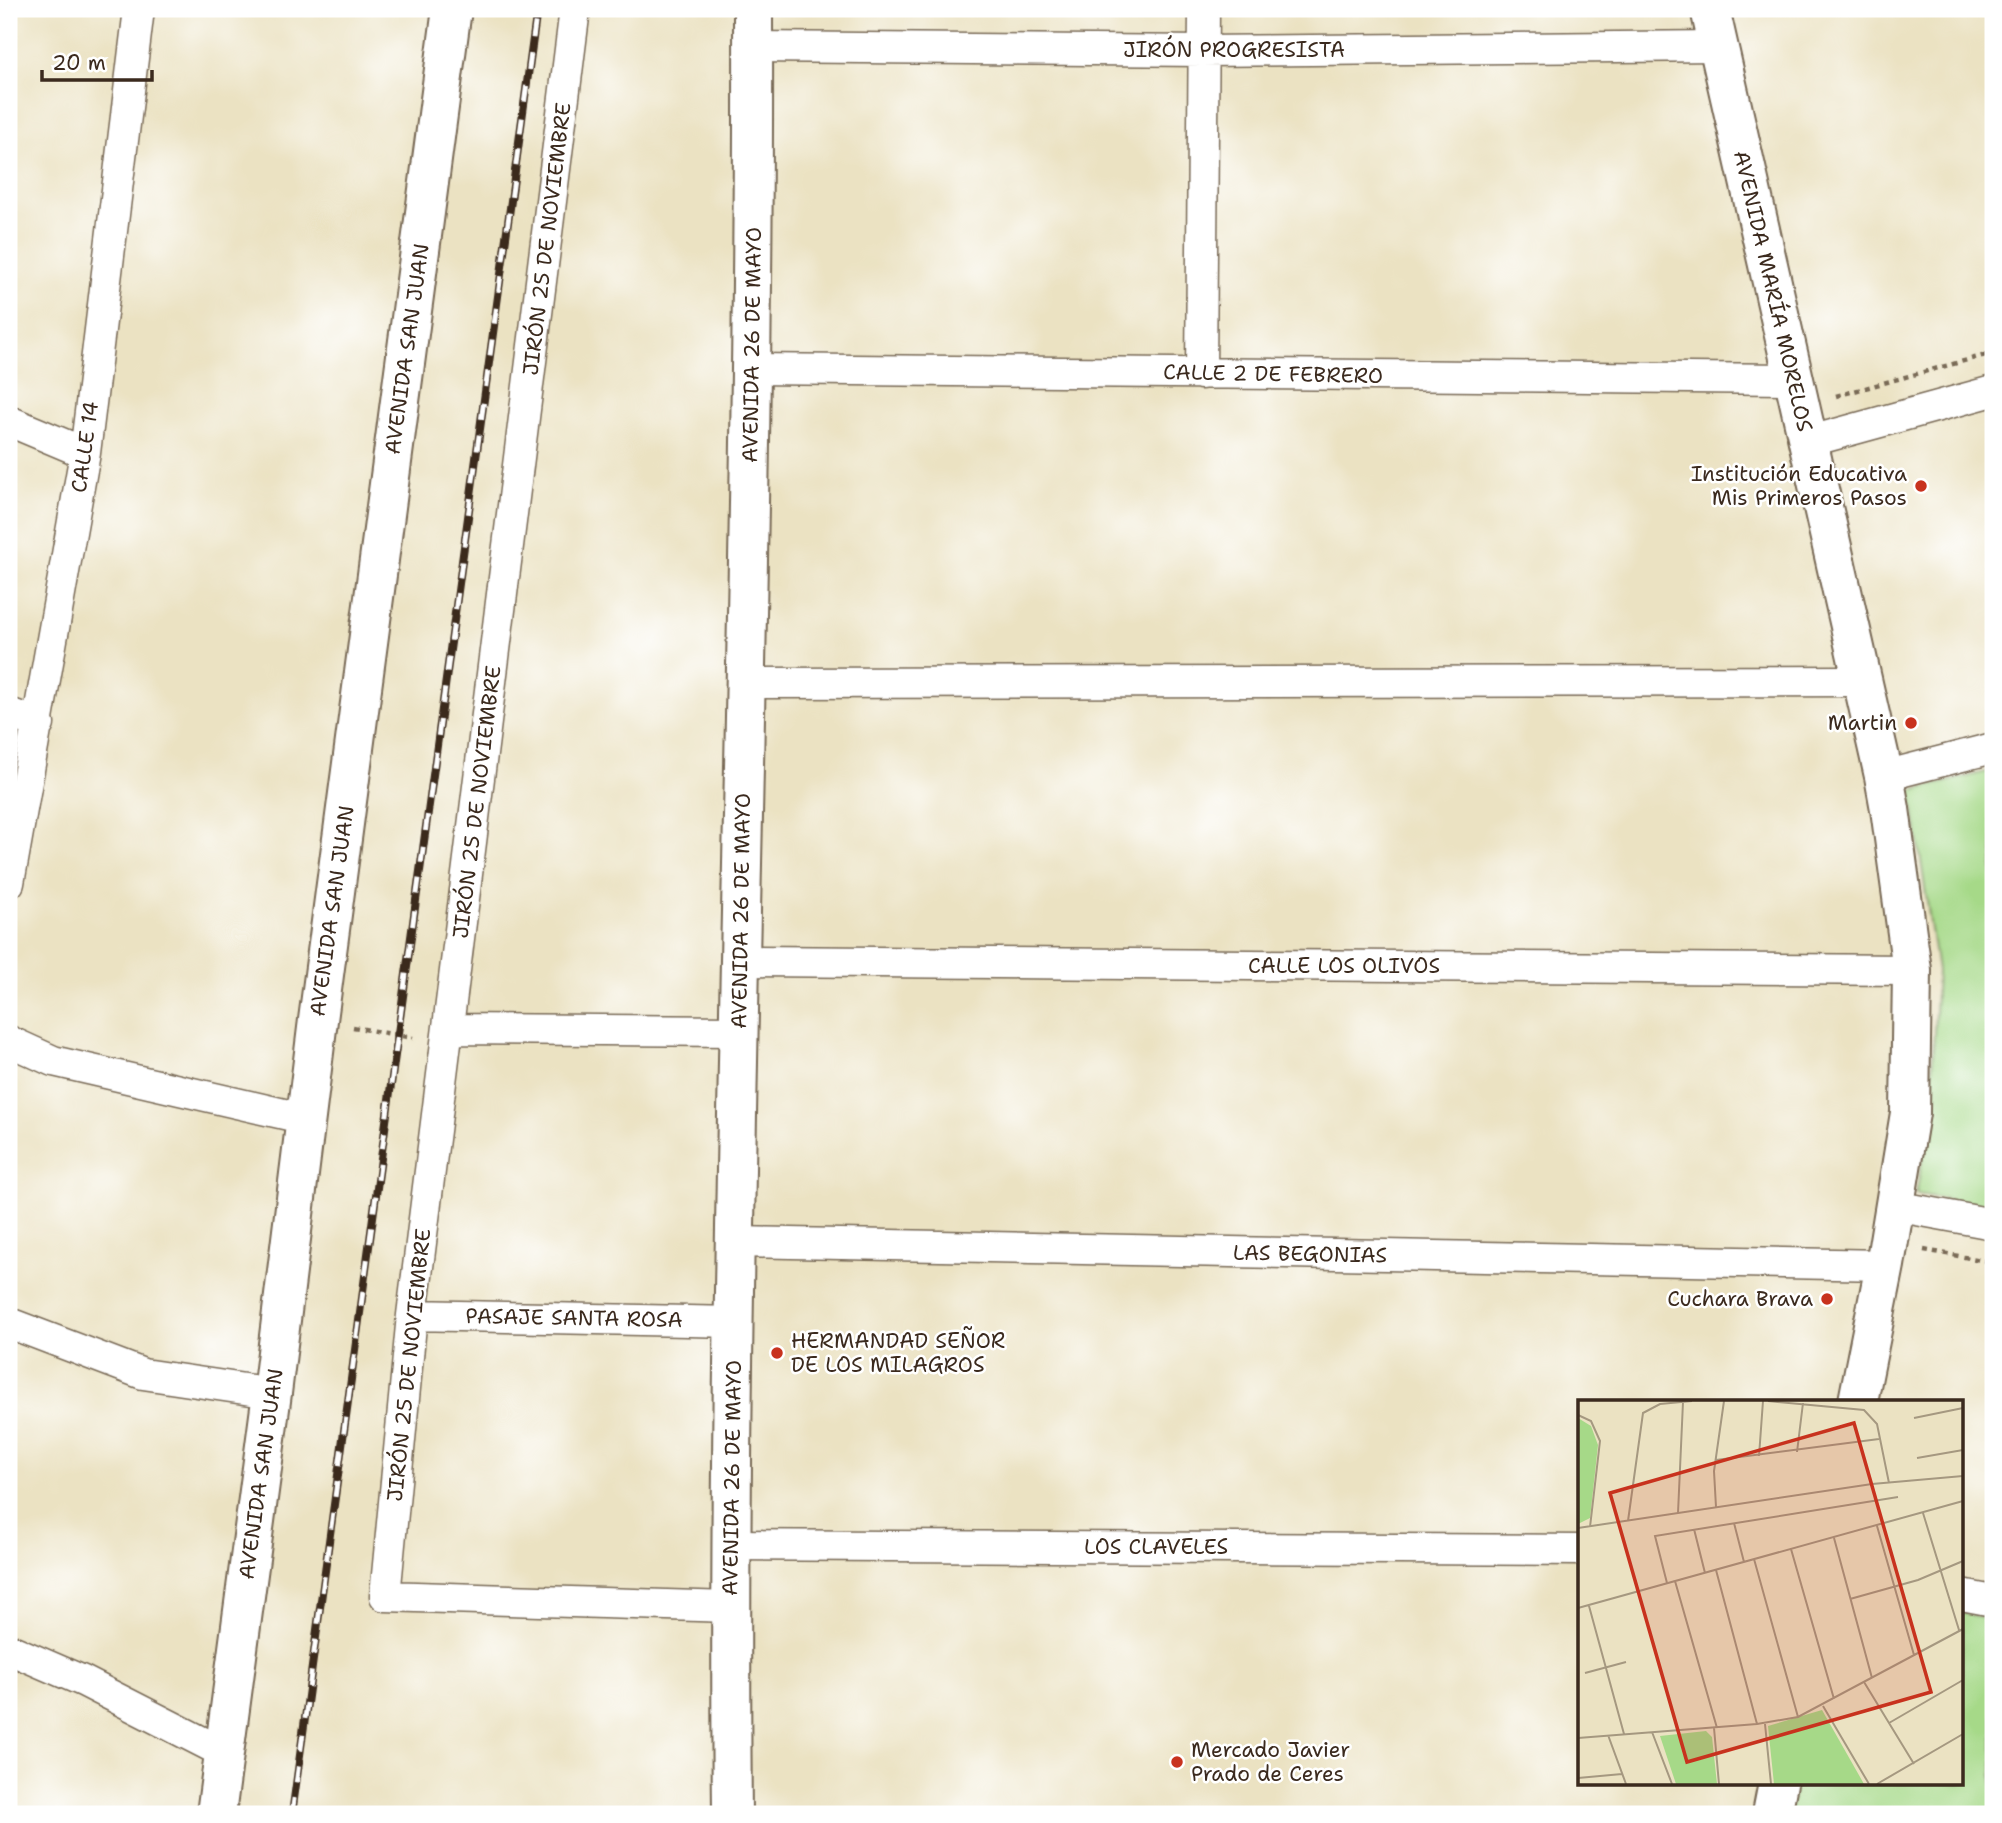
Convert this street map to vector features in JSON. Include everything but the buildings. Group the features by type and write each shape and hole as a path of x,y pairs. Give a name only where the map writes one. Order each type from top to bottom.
{"street":[{"name":"CALLE 14","path":"9,883 85,453 139,9"},
{"name":"AVENIDA SAN JUAN","path":"216,1814 272,1392 317,1020 452,9"},
{"name":"JIRÓN 25 DE NOVIEMBRE","path":"575,9 412,1315 385,1596 730,1606"},
{"name":"AVENIDA 26 DE MAYO","path":"732,1814 730,1606 738,1031 758,961 746,683 753,369 753,9"},
{"path":"1201,374 1203,9"},
{"name":"AVENIDA MARÍA MORELOS","path":"1710,9 1884,776 1912,970 1910,1113 1887,1254 1858,1400"},
{"name":"JIRÓN PROGRESISTA","path":"754,47 1203,51 1718,46"},
{"name":"CALLE 2 DE FEBRERO","path":"753,369 1792,379"},
{"path":"1807,442 1993,391"},
{"path":"9,421 85,453"},
{"path":"746,683 1861,681"},
{"path":"9,713 39,724"},
{"path":"1884,776 1993,748"},
{"name":"CALLE LOS OLIVOS","path":"758,961 1912,970"},
{"path":"448,1036 738,1031"},
{"path":"9,1041 53,1060 306,1119"},
{"path":"1895,1206 1993,1224"},
{"name":"LAS BEGONIAS","path":"736,1242 1887,1254"},
{"name":"PASAJE SANTA ROSA","path":"412,1315 735,1322"},
{"path":"9,1323 143,1374 272,1392"},
{"name":"LOS CLAVELES","path":"731,1545 1578,1550"},
{"path":"1964,1595 1993,1601"},
{"path":"9,1649 83,1681 224,1753"},
{"path":"1772,1814 1779,1784"}],"path":[{"path":"1828,398 1993,352"},
{"path":"317,1020 448,1036"},
{"path":"1887,1254 1993,1262"}],"green space":[{"path":"1993,770 1993,1207 1916,1194 1930,1119 1937,971 1911,791"},
{"path":"1964,1613 1993,1619 1993,1814 1789,1814 1796,1784 1964,1784"}],"railway":[{"path":"292,1814 537,9"}],"place":[{"name":"Institución Educativa Mis Primeros Pasos","path":"1921,486"},
{"name":"Martin","path":"1911,723"},
{"name":"Cuchara Brava","path":"1827,1299"},
{"name":"HERMANDAD SEÑOR DE LOS MILAGROS","path":"777,1353"},
{"name":"Mercado Javier Prado de Ceres","path":"1177,1762"}]}
